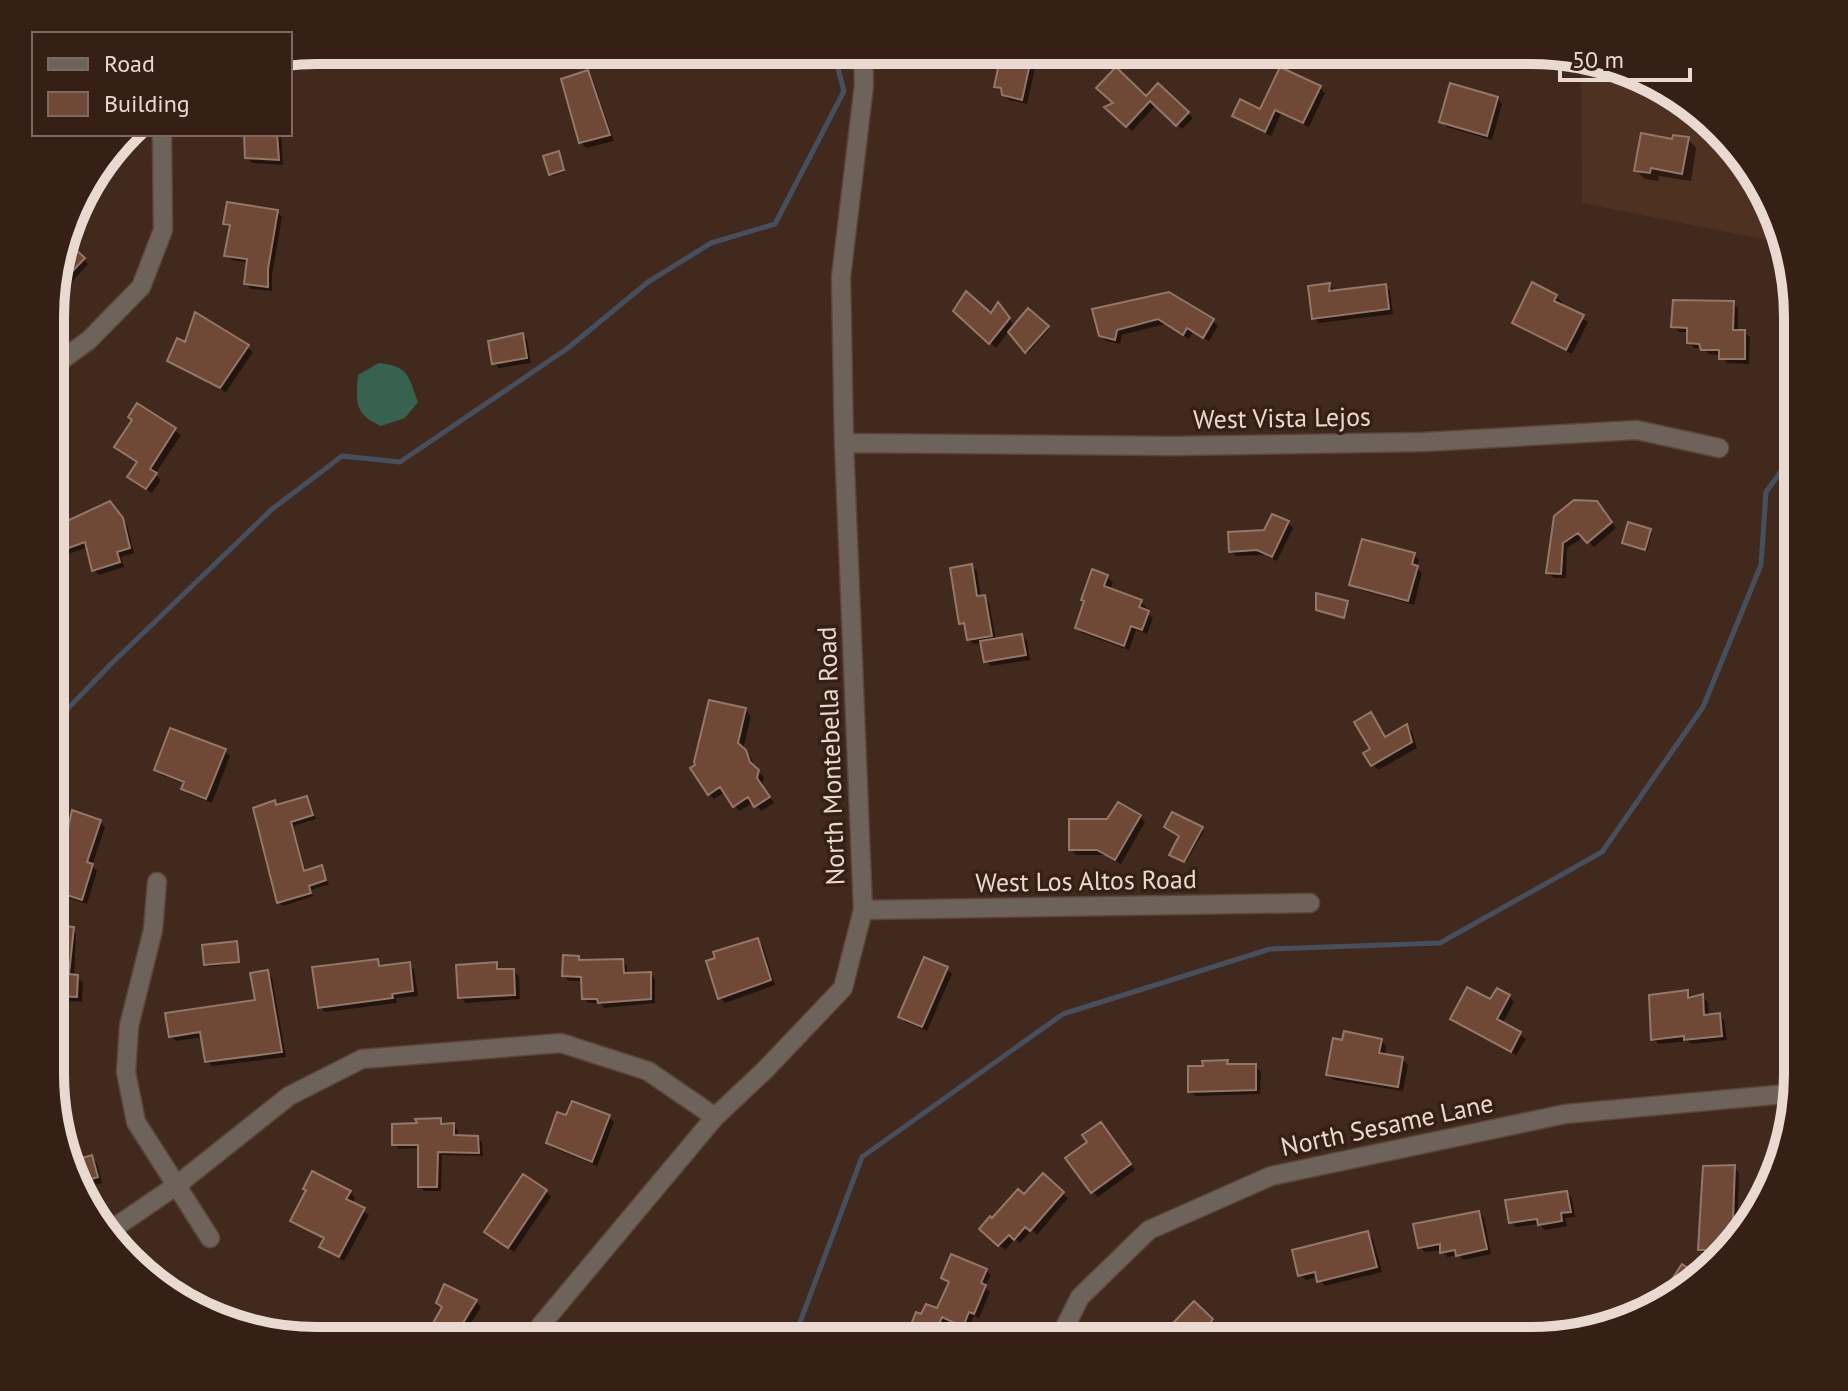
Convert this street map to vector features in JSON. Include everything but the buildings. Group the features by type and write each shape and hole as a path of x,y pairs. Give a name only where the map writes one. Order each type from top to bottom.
{"street":[{"name":"North Montebella Road","path":"540,1326 715,1117 843,988 863,910 844,443 841,277 864,85 863,65"},
{"path":"64,358 89,340 141,287 163,230 162,136"},
{"name":"West Vista Lejos","path":"844,443 1222,446 1423,442 1637,430 1719,448"},
{"path":"157,882 153,930 129,1026 126,1072 136,1122 210,1238"},
{"name":"West Los Altos Road","path":"863,910 1310,903"},
{"path":"115,1227 177,1185 289,1096 362,1059 561,1043 648,1071 715,1117"},
{"name":"North Sesame Lane","path":"1065,1327 1080,1297 1149,1230 1271,1176 1565,1114 1783,1093"}],"shaded area":[{"path":"1581,69 1643,90 1698,127 1732,163 1750,190 1773,241 1582,203"}],"green space":[{"path":"379,363 389,364 406,374 418,402 405,418 381,426 361,412 357,393 358,375"}],"waterway":[{"path":"65,712 271,510 342,456 400,462 568,348 648,282 711,243 775,224 844,91 837,65"},
{"path":"798,1326 862,1157 1063,1014 1270,949 1440,943 1602,852 1703,707 1761,565 1766,492 1784,468"}]}
